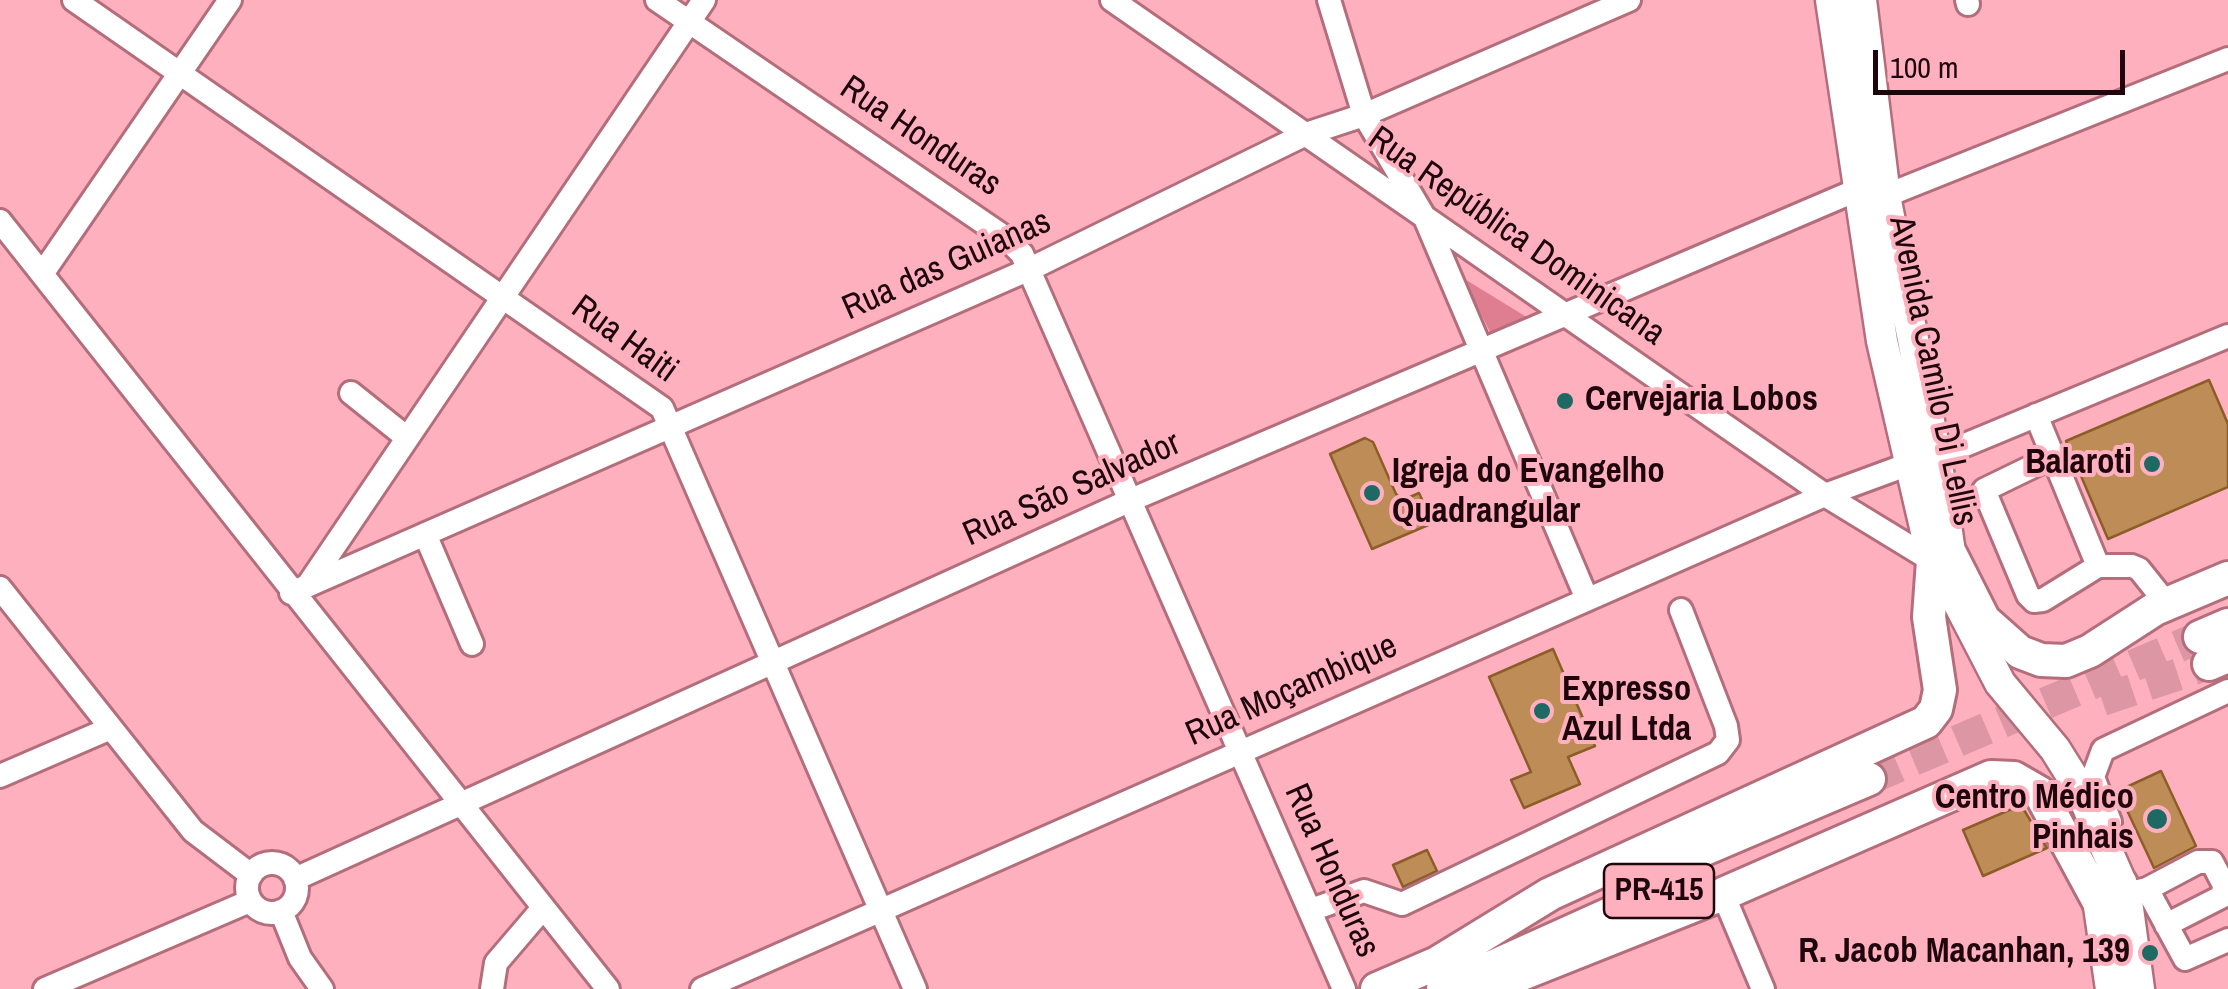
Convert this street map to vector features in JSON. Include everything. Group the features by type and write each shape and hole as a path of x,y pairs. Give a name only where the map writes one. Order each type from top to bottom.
{"highway":[{"path":"1942,558 1984,620 2020,652 2041,660 2066,661 2090,651 2168,604 2228,578"},
{"path":"1441,976 1550,894 1926,722 1936,709 1940,690 1929,616 1942,558"},
{"path":"1484,989 1724,894 1979,781 2003,776 2025,782 2046,800 2080,873 2125,896"},
{"name":"PR-415","path":"1377,989 1441,976 1873,787"}],"main road":[{"name":"Avenida Camilo Di Lellis","path":"1832,0 1871,193"},
{"name":"Avenida Camilo Di Lellis","path":"1861,0 1882,341 1924,460 1942,558 1976,639 2070,805 2094,869 2125,896"},
{"path":"2111,989 2125,896"},
{"path":"2125,896 2139,989"}],"street":[{"name":"Rua Haiti","path":"74,0 662,408 915,989"},
{"path":"42,274 230,0"},
{"name":"Rua Honduras","path":"658,0 1006,238 1030,269 1344,989"},
{"path":"299,589 704,0"},
{"name":"Rua República Dominicana","path":"1112,0 1826,495 1942,558"},
{"path":"1329,0 1364,115 1424,218 1484,349 1587,599"},
{"name":"Rua das Guianas","path":"299,589 1030,269 1306,134 1364,115 1596,7 1629,0"},
{"name":"Rua São Salvador","path":"296,880 1130,500 1484,349 1871,193 2228,59"},
{"path":"0,221 299,589 458,806 608,989"},
{"name":"Rua Moçambique","path":"702,989 1826,495 2036,416 2228,336"},
{"path":"351,393 406,437"},
{"path":"2036,416 2098,566"},
{"path":"2052,456 1987,485 1984,498 2034,601 2043,600 2098,566 2140,569 2168,604"},
{"path":"425,534 472,644"},
{"path":"0,588 193,832 251,875"},
{"path":"1311,910 1364,891 1402,904 1718,754 1728,740 1726,726 1680,610"},
{"path":"2219,654 2134,732 2103,750 2095,760 2093,776 2122,854 2125,896 2166,926 2185,959 2228,940"},
{"path":"0,776 110,728"},
{"path":"2125,896 2198,862 2212,862 2224,885 2223,896 2166,926"},
{"path":"277,864 296,880 295,898 281,912 264,912 250,901 247,888 251,875 263,865 277,864"},
{"path":"1724,894 1763,989"},
{"path":"45,989 250,901"},
{"path":"492,989 496,964 543,908"},
{"path":"281,912 300,958 322,989"}],"shaded area":[{"path":"1463,278 1533,321 1493,338"}],"building":[{"name":"Balaroti","path":"2209,380 2228,424 2228,487 2108,539 2066,441"},
{"name":"Igreja do Evangelho Quadrangular","path":"1365,438 1373,442 1396,494 1403,500 1419,493 1433,523 1372,549 1330,454"},
{"name":"Expresso Azul Ltda","path":"1553,649 1595,746 1568,757 1580,784 1524,808 1511,780 1531,772 1489,677"},
{"name":"Centro Médico Pinhais","path":"2161,771 2196,846 2154,868 2118,791"},
{"path":"2021,805 2047,848 1983,876 1963,830"},
{"path":"1427,850 1437,871 1403,887 1393,865"}],"tunnel":[{"path":"1869,779 2200,637"},
{"path":"2102,700 2209,664"}],"place":[{"name":"Cervejaria Lobos","path":"1565,401"},
{"name":"Balaroti","path":"2152,464"},
{"name":"Igreja do Evangelho Quadrangular","path":"1372,493"},
{"name":"Expresso Azul Ltda","path":"1542,711"},
{"name":"Centro Médico Pinhais","path":"2157,819"},
{"name":"R. Jacob Macanhan, 139","path":"2150,953"}]}
